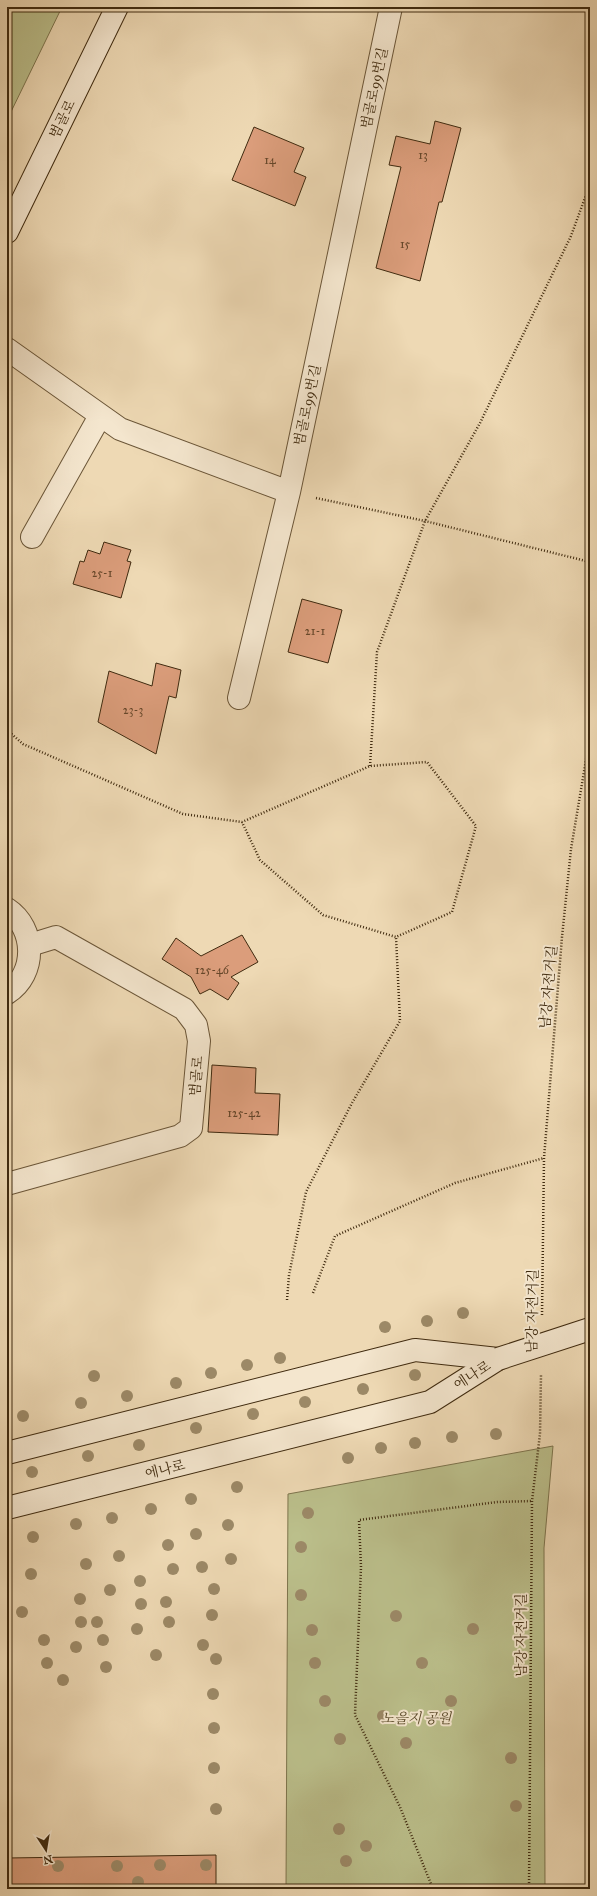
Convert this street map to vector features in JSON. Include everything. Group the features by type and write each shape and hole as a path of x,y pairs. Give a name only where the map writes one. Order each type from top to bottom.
{"street":[{"name":"범골로","path":"7,232 117,7"},
{"name":"범골로99번길","path":"239,698 289,492 391,7"},
{"path":"7,348 120,430 289,492"},
{"path":"32,537 100,416"},
{"path":"7,909 14,913 25,928 30,945 29,961 23,976 13,989 7,993"},
{"name":"범골로","path":"7,1184 180,1136 191,1128 199,1041 196,1025 184,1009 56,937 30,945"},
{"path":"498,1359 590,1329"},
{"name":"에나로","path":"7,1453 415,1350 498,1359"},
{"name":"에나로","path":"7,1508 430,1402 498,1359"}],"path":[{"path":"370,766 377,652 425,521 480,423 571,236 590,184"},
{"path":"289,492 425,521 590,562"},
{"path":"7,730 23,744 183,814 242,822 370,766 427,762 476,826 452,912 396,938 323,915 260,860 242,822"},
{"name":"남강 자전거길","path":"542,1316 544,1158 571,848 590,736"},
{"path":"287,1300 289,1275 306,1192 352,1103 400,1021 396,938"},
{"path":"313,1293 335,1236 455,1183 544,1158"},
{"name":"남강 자전거길","path":"529,1889 532,1501 540,1434 541,1371"},
{"path":"433,1889 400,1807 355,1715 361,1567 359,1520 497,1502 532,1501"}],"green space":[{"path":"7,7 62,7 7,120"},
{"name":"노을지 공원","path":"553,1446 544,1548 545,1889 286,1889 288,1494"}],"building":[{"path":"435,121 461,128 442,202 439,202 420,281 376,268 401,167 389,165 396,136 430,144"},
{"path":"254,127 304,148 294,172 306,177 295,206 232,180"},
{"path":"104,542 131,550 127,561 131,562 121,598 73,584 80,561 84,562 88,550 100,554"},
{"path":"302,599 342,610 328,663 288,652"},
{"path":"156,663 181,670 176,698 169,696 156,754 98,722 109,671 152,686"},
{"path":"242,935 258,962 231,977 239,983 228,1000 210,989 200,994 191,977 162,959 176,938 201,956"},
{"path":"212,1065 256,1068 255,1093 280,1094 278,1135 208,1132"},
{"path":"216,1855 216,1889 7,1889 7,1858"}]}
